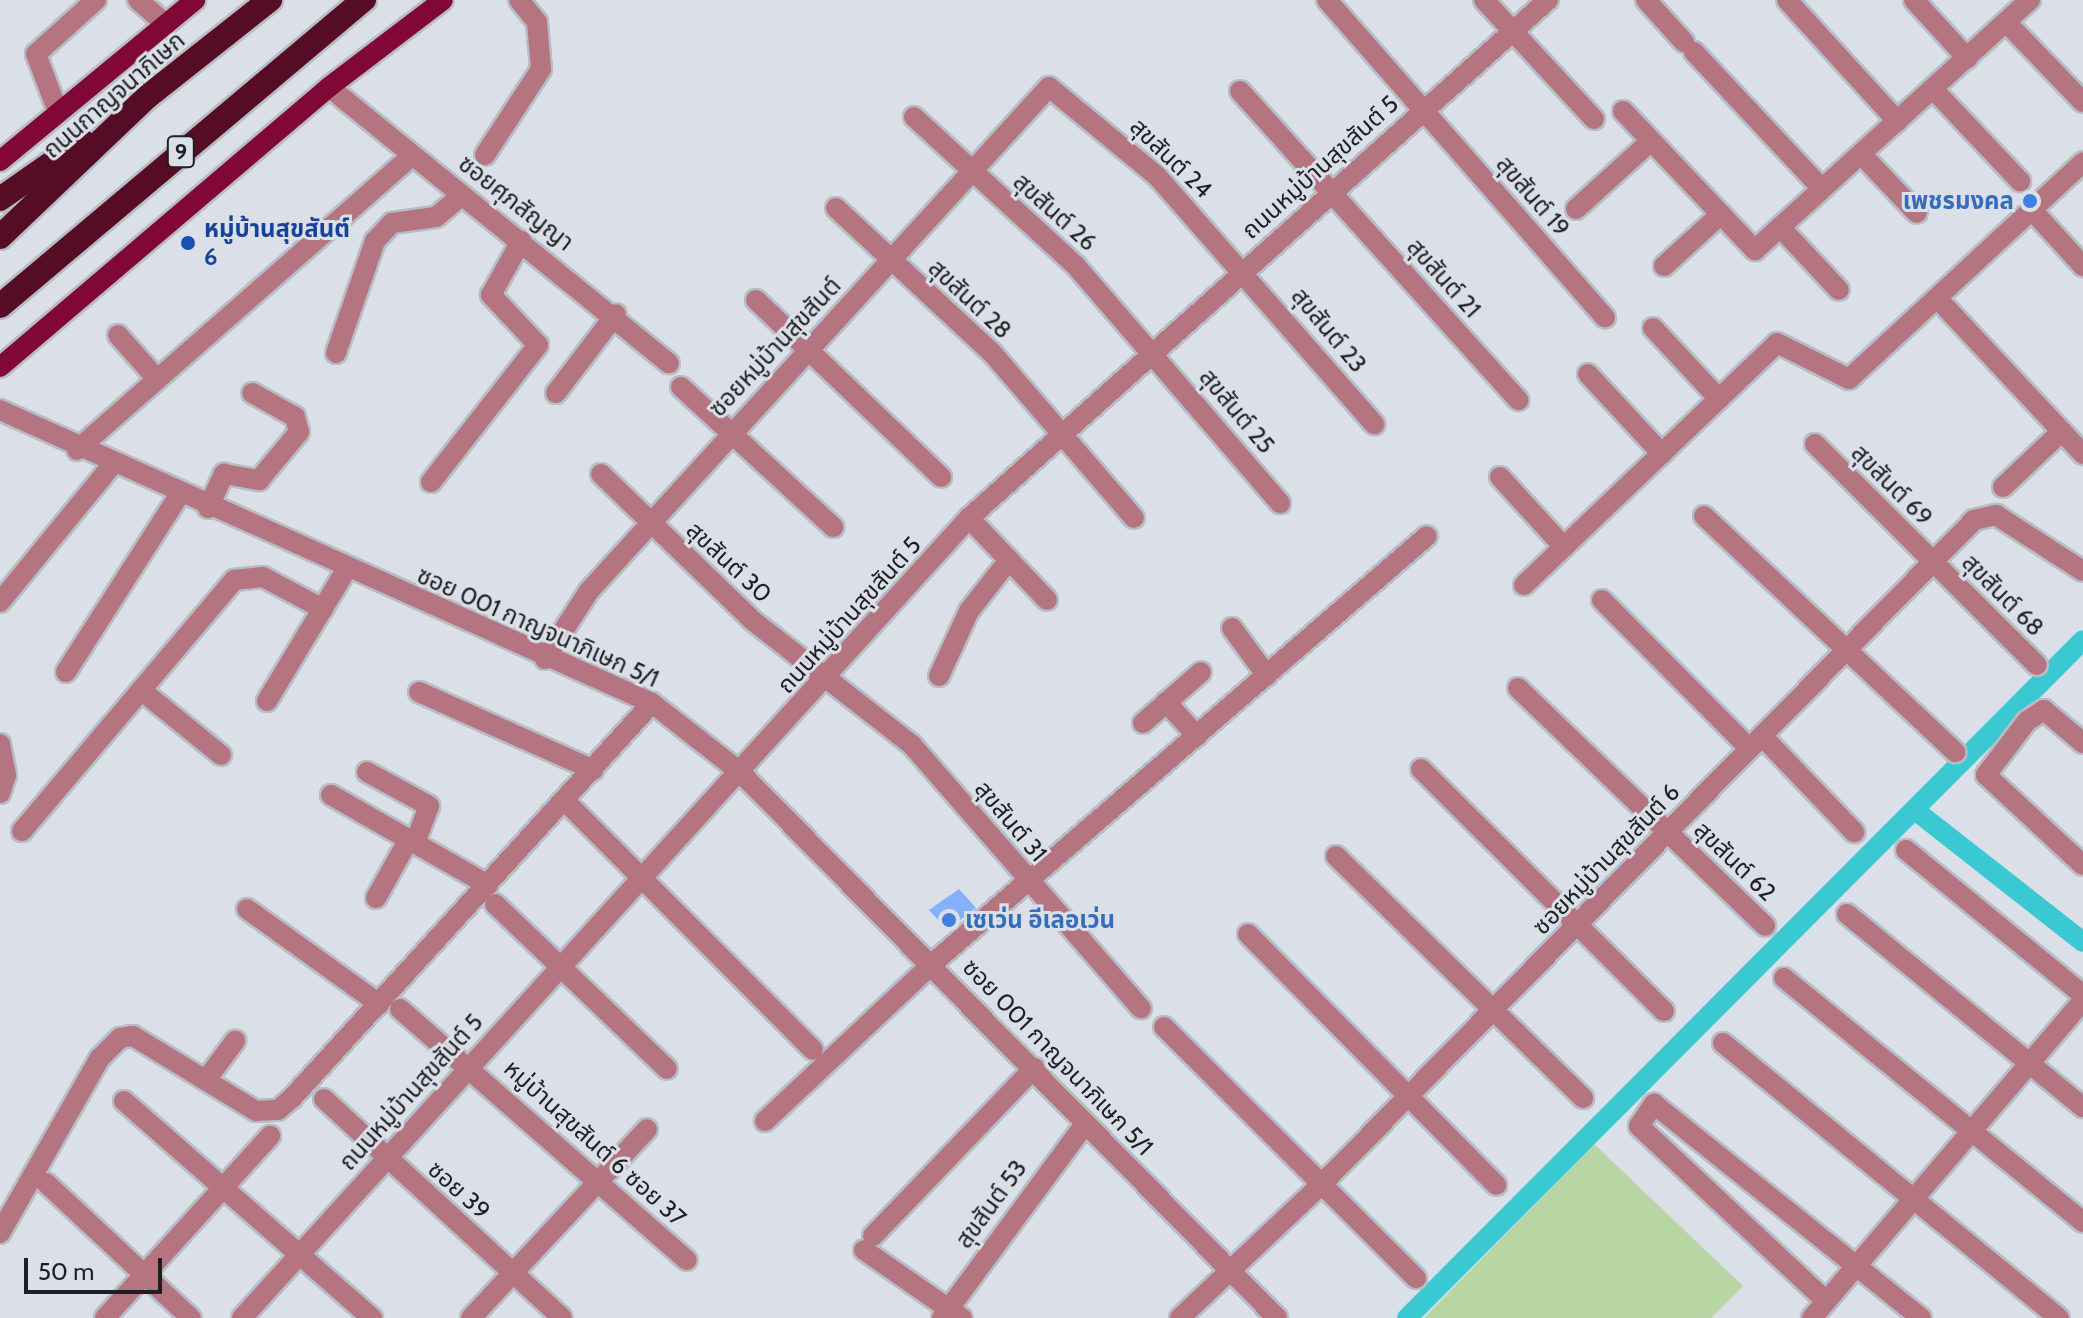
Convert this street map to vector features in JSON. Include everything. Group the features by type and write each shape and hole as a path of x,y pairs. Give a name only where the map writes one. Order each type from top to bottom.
{"highway":[{"name":"ถนนกาญจนาภิเษก","path":"0,237 147,97 270,0"},
{"name":"9","path":"0,306 364,0"},
{"path":"0,199 147,97"}],"main road":[{"path":"0,161 195,0"},
{"path":"0,367 329,87 443,0"}],"street":[{"path":"58,112 36,54 96,0"},
{"path":"138,0 166,24"},
{"path":"485,155 541,69 537,22 519,0"},
{"name":"สุขสันต์ 19","path":"1327,0 1605,317"},
{"path":"1484,0 1594,119"},
{"name":"ถนนหมู่บ้านสุขสันต์ 5","path":"242,1318 560,964 830,678 969,518 1331,190 1548,0"},
{"path":"1646,0 1822,189"},
{"path":"1787,0 1897,121"},
{"path":"1914,0 1967,58"},
{"path":"1623,111 1755,250 2030,0"},
{"path":"2006,22 2083,102"},
{"name":"ซอยศุภสัญญา","path":"329,87 412,156 616,314 669,363"},
{"name":"ซอยหมู่บ้านสุขสันต์","path":"545,659 589,591 649,523 972,173 1041,91 1057,88"},
{"name":"สุขสันต์ 24","path":"1057,88 1157,176 1244,270"},
{"path":"1933,89 2020,181"},
{"name":"สุขสันต์ 21","path":"1240,91 1518,400"},
{"name":"สุขสันต์ 26","path":"914,117 1076,266 1154,353"},
{"path":"1576,209 1651,141"},
{"path":"1861,154 1917,213"},
{"path":"77,450 412,156"},
{"path":"1524,585 1782,342 1846,381 2083,162"},
{"path":"336,353 375,241 392,223 436,217 462,195"},
{"name":"สุขสันต์ 28","path":"836,208 993,354 1134,518"},
{"path":"2032,210 2083,266"},
{"path":"1664,266 1721,214"},
{"path":"1780,227 1839,290"},
{"path":"431,482 538,345 491,295 521,241"},
{"name":"สุขสันต์ 23","path":"1244,270 1374,424"},
{"path":"1937,298 2083,454"},
{"path":"756,300 941,477"},
{"path":"556,393 616,314"},
{"path":"1653,328 1719,399"},
{"path":"118,335 157,379"},
{"name":"สุขสันต์ 25","path":"1154,353 1280,503"},
{"path":"1588,374 1662,454"},
{"path":"681,387 833,527"},
{"path":"208,508 224,474 259,480 299,432 295,417 252,393"},
{"name":"ซอย 001 กาญจนาภิเษก 5/1","path":"0,410 77,450 545,659 652,703 740,772 1277,1318"},
{"path":"2003,487 2062,431"},
{"name":"สุขสันต์ 69","path":"1815,444 1933,563"},
{"path":"0,602 112,465"},
{"name":"สุขสันต์ 30","path":"601,474 752,620 830,678"},
{"path":"1500,477 1564,547"},
{"path":"66,672 179,495"},
{"name":"ซอยหมู่บ้านสุขสันต์ 6","path":"1180,1318 1323,1183 1974,520 1996,515 2083,571"},
{"path":"1704,516 1844,651 1955,752"},
{"path":"969,518 1047,600"},
{"path":"765,1121 932,964 1427,536"},
{"path":"939,676 969,611 1009,560"},
{"name":"สุขสันต์ 68","path":"1933,563 2037,665"},
{"path":"267,701 346,570"},
{"path":"22,831 234,580 263,577 323,609"},
{"path":"1602,600 1854,832"},
{"path":"1232,628 1267,676"},
{"path":"1143,723 1201,672"},
{"name":"สุขสันต์ 31","path":"830,678 912,745 1141,1008"},
{"name":"สุขสันต์ 62","path":"1518,688 1765,926"},
{"path":"141,690 221,755"},
{"path":"419,692 593,770"},
{"path":"1166,702 1197,736"},
{"path":"0,1233 109,1046 133,1036 256,1111 278,1110 379,1004 492,894 565,801 652,703"},
{"path":"2083,743 2044,710 2027,721 1986,775 1993,789 2083,865"},
{"path":"0,744 6,775 0,793"},
{"path":"1421,769 1664,1011"},
{"path":"367,772 429,806 412,841 376,898"},
{"path":"331,795 412,841 492,894 667,1069"},
{"path":"565,801 645,876 813,1050"},
{"path":"1906,850 2083,995"},
{"path":"1336,856 1583,1098"},
{"path":"247,909 379,1004"},
{"path":"1847,914 2083,1107"},
{"path":"1248,934 1496,1185"},
{"path":"1784,978 2083,1222"},
{"path":"1812,1318 2083,1001"},
{"name":"หมู่บ้านสุขสันต์ 6 ซอย 37","path":"400,1009 469,1065 687,1260"},
{"path":"1164,1027 1416,1278"},
{"path":"206,1080 235,1041"},
{"path":"1723,1043 2059,1318"},
{"path":"951,1315 868,1243 1034,1068"},
{"name":"ซอย 39","path":"324,1099 562,1318"},
{"path":"124,1101 372,1318"},
{"path":"1826,1301 1639,1121 1661,1106 1921,1318"},
{"name":"สุขสันต์ 53","path":"951,1315 1085,1124"},
{"path":"471,1318 647,1129"},
{"path":"105,1318 270,1136"},
{"path":"46,1183 191,1318"}],"green space":[{"path":"1594,1144 1743,1286 1711,1318 1424,1318"}],"building":[{"name":"เซเว่น อีเลอเว่น","path":"959,889 976,908 947,930 929,910"}],"waterway":[{"path":"1407,1318 2083,640"},
{"path":"1916,811 2083,942"}],"place":[{"name":"เพชรมงคล","path":"2030,201"},
{"name":"หมู่บ้านสุขสันต์ 6","path":"188,243"},
{"name":"เซเว่น อีเลอเว่น","path":"949,920"}]}
